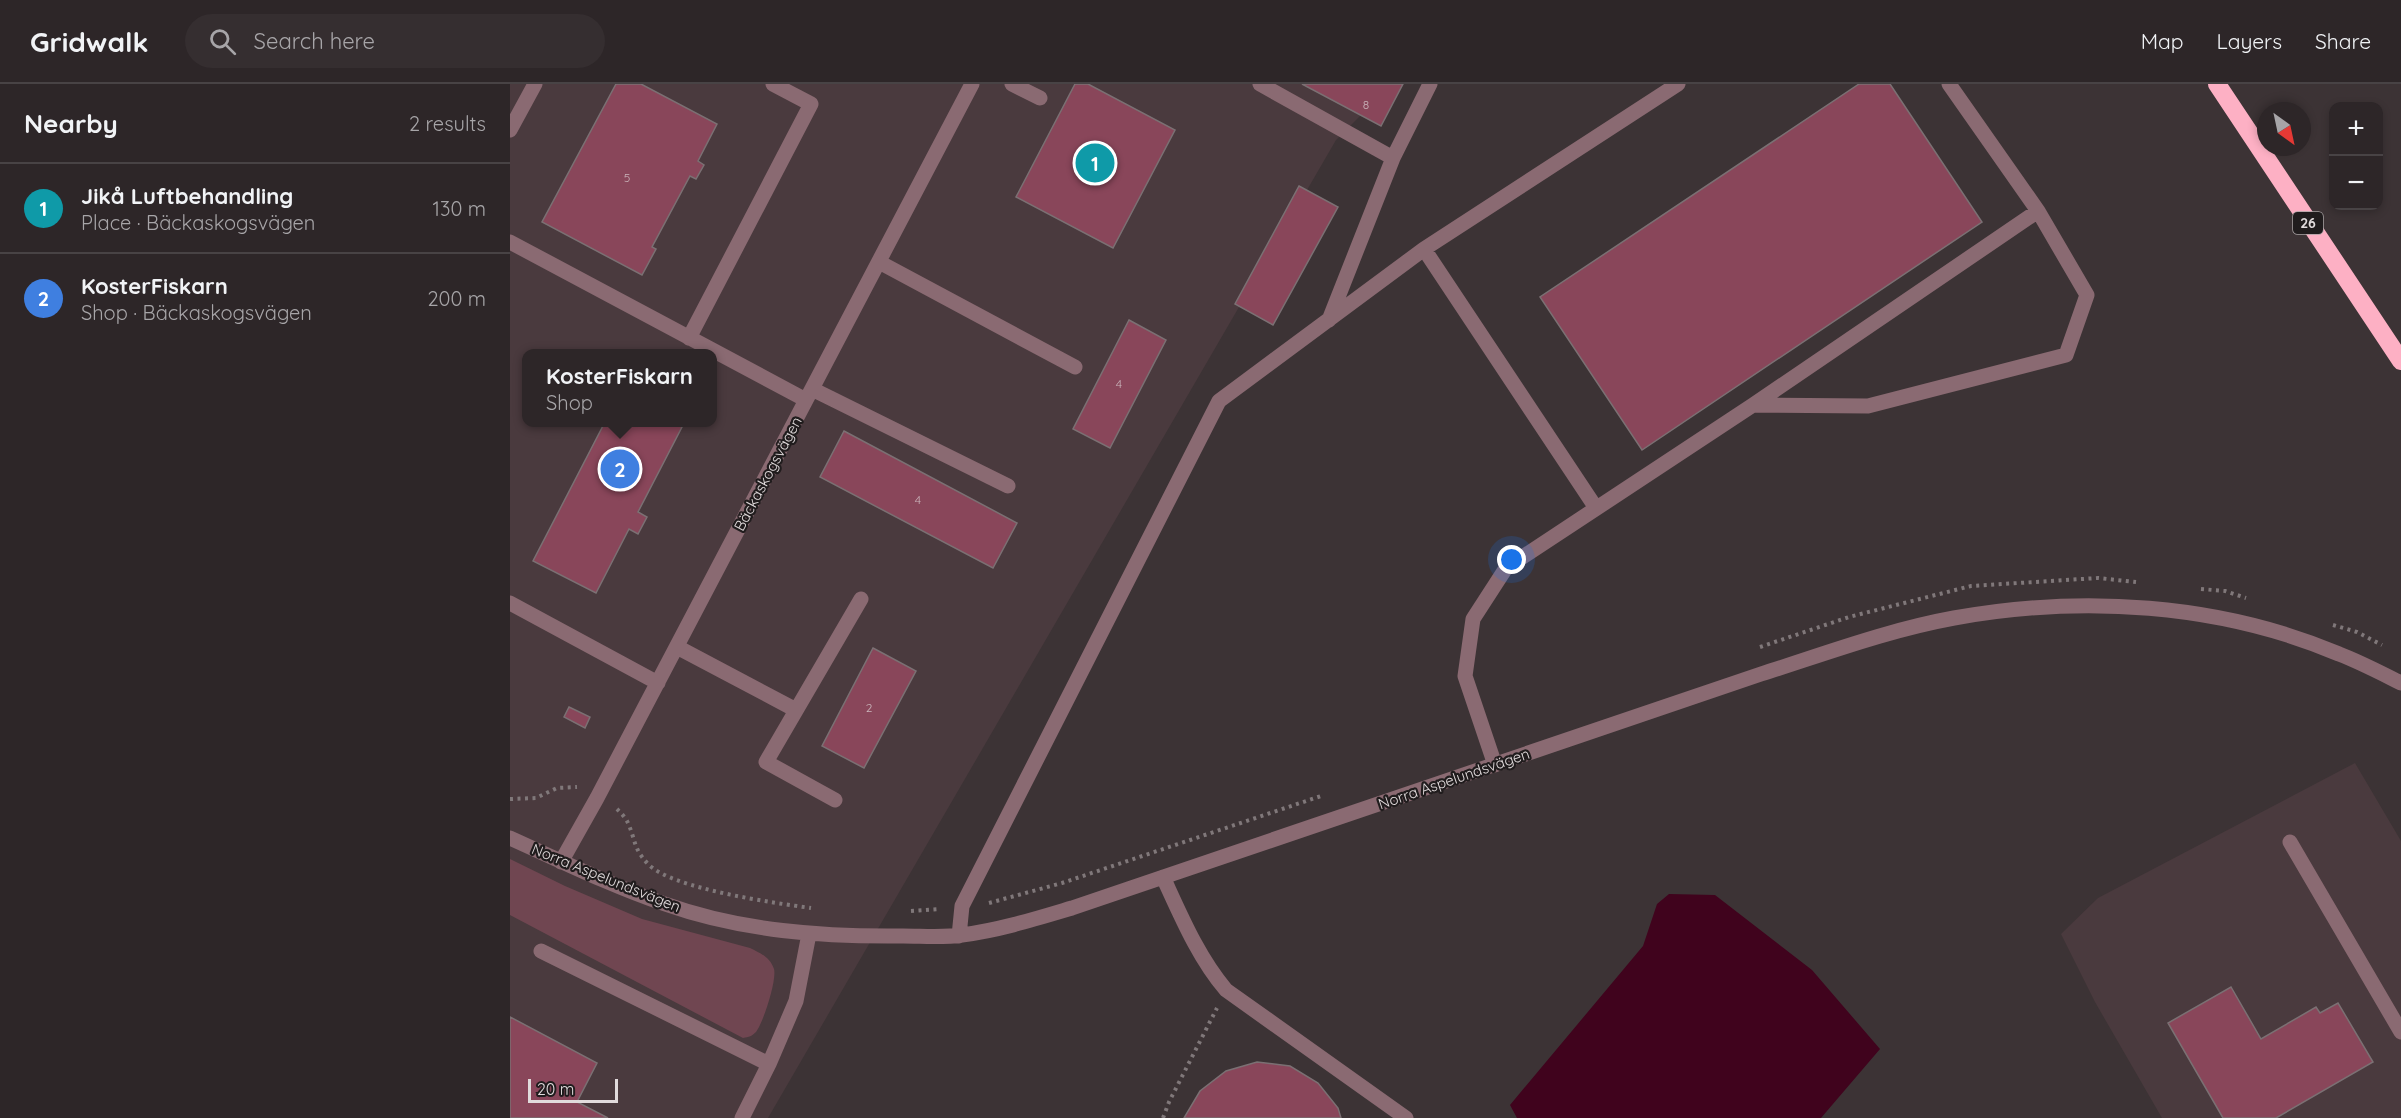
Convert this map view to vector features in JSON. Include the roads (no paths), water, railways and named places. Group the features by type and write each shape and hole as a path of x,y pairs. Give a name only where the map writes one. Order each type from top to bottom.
{"highway":[{"name":"26","path":"2217,84 2401,361"}],"street":[{"path":"510,130 535,84"},
{"path":"689,338 811,104 773,84"},
{"name":"Bäckaskogsvägen","path":"561,862 658,683 972,84"},
{"path":"1012,84 1040,98"},
{"path":"1260,84 1393,158"},
{"path":"1329,320 1393,158 1430,84"},
{"path":"959,936 962,906 1219,401 1424,249 1678,84"},
{"path":"1753,405 1868,406 2066,356 2086,295 2038,211 1949,84"},
{"path":"1496,765 1465,676 1473,619 1506,568 1753,405 2038,211"},
{"path":"510,242 712,349"},
{"path":"1424,249 1596,508"},
{"path":"879,262 1075,367"},
{"path":"717,351 1008,486"},
{"path":"835,800 766,762 861,599"},
{"path":"510,603 658,683"},
{"name":"Norra Aspelundsvägen","path":"510,838 561,862 666,905 737,923 809,934 959,936 1006,928 1072,908 1874,637 1954,618 2034,608 2121,606 2192,613 2269,630 2339,653 2401,683"},
{"path":"677,646 796,710"},
{"path":"2290,842 2401,1032"},
{"path":"1163,877 1188,931 1211,972 1226,990 1406,1118"},
{"path":"742,1118 769,1064 795,1001 809,934"},
{"path":"541,951 769,1064"}],"place":[{"name":"Jikå Luftbehandling","path":"1095,163"},
{"name":"KosterFiskarn","path":"620,469"}]}
